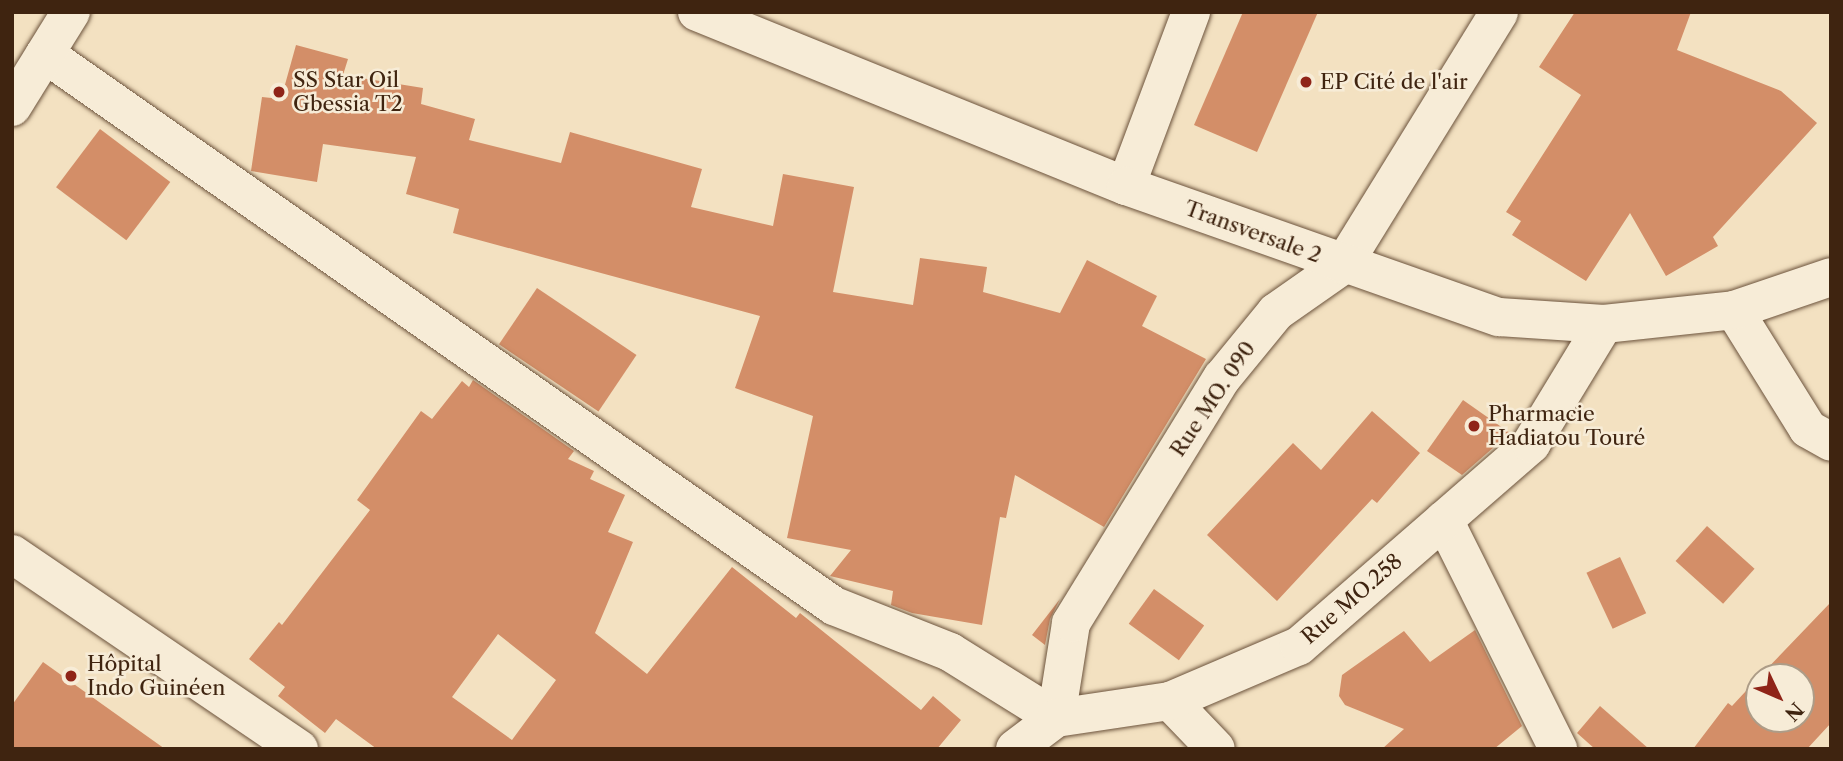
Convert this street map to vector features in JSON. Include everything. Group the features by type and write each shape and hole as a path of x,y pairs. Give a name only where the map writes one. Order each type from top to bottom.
{"street":[{"path":"12,107 71,12"},
{"name":"Transversale 2","path":"697,12 1126,186 1343,265 1499,317 1604,324 1734,310 1831,277"},
{"path":"1126,186 1191,12"},
{"name":"Rue MO. 090","path":"1056,718 1071,623 1222,378 1276,312 1343,265 1500,12"},
{"path":"45,54 834,606 950,652 1056,718"},
{"path":"1734,310 1808,429 1831,442"},
{"name":"Rue MO.258","path":"1015,749 1056,718 1170,701 1299,646 1531,444 1604,324"},
{"path":"1444,520 1558,749"},
{"path":"12,554 299,749"},
{"path":"1170,701 1216,749"}],"building":[{"path":"1243,12 1318,12 1257,152 1194,125"},
{"path":"1575,12 1691,12 1677,50 1781,91 1817,123 1713,237 1718,246 1666,276 1630,213 1586,281 1512,235 1521,221 1506,212 1581,95 1539,67"},
{"path":"296,45 348,59 343,75 423,88 421,104 475,119 469,140 561,163 570,132 702,169 691,207 773,226 783,174 854,187 833,292 913,305 920,258 987,267 983,292 1060,313 1087,260 1157,296 1142,326 1206,359 1104,527 1015,475 1006,518 1000,517 982,625 912,613 891,605 893,591 830,576 851,550 787,538 813,416 735,388 760,316 453,233 459,209 406,194 416,157 323,144 317,182 251,171 262,97 281,99"},
{"path":"100,129 170,182 126,240 56,187"},
{"path":"537,288 636,355 598,411 499,344"},
{"path":"473,380 574,451 568,459 594,471 590,479 625,495 608,532 633,542 595,633 647,674 732,567 796,618 800,613 921,710 933,696 961,720 937,749 377,749 336,719 325,733 278,696 285,687 249,659 279,622 282,625 370,510 357,500 421,411 432,419 462,381 469,387","holes":["498,634 556,680 512,740 452,697"]},
{"path":"1463,400 1510,433 1462,475 1427,451"},
{"path":"1372,411 1420,453 1377,503 1372,499 1277,601 1207,535 1293,443 1321,470"},
{"path":"1707,526 1755,569 1723,604 1676,561"},
{"path":"1620,557 1646,613 1613,629 1586,573"},
{"path":"1154,589 1204,625 1179,660 1129,624"},
{"path":"1060,599 1050,619 1045,645 1032,635"},
{"path":"1831,602 1831,723 1807,749 1693,749 1728,703 1732,706 1745,692 1745,733 1815,733 1815,663 1772,663"},
{"path":"1475,630 1522,726 1494,749 1382,749 1404,729 1345,705 1339,696 1342,675 1404,631 1430,662"},
{"path":"43,662 165,749 12,749 12,705"},
{"path":"1600,706 1649,749 1595,749 1577,733"}],"place":[{"name":"EP Cité de l'air","path":"1306,82"},
{"name":"SS Star Oil Gbessia T2","path":"279,92"},
{"name":"Pharmacie Hadiatou Touré","path":"1474,426"},
{"name":"Hôpital Indo Guinéen","path":"71,676"}]}
